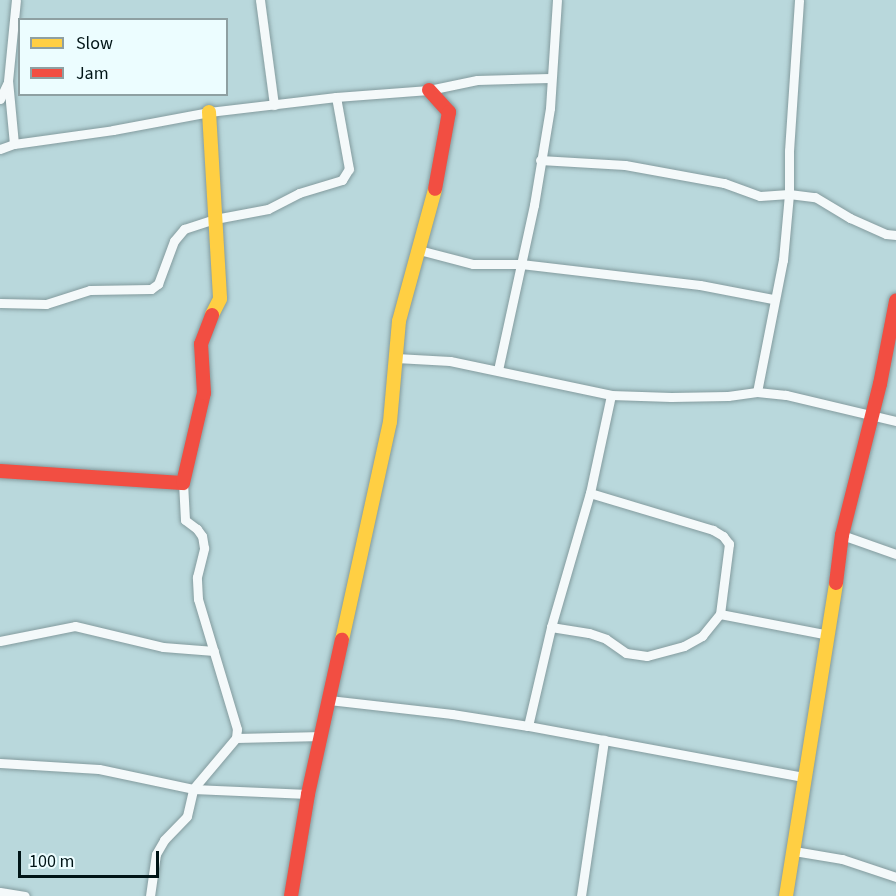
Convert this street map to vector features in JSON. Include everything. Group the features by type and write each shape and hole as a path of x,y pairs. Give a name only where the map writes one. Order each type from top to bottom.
{"street":[{"path":"14,144 8,81 16,0"},
{"path":"260,0 274,105"},
{"path":"498,370 521,264 550,108 550,78 557,0"},
{"path":"757,392 773,299 783,260 789,194 789,151 799,0"},
{"path":"0,149 14,144 113,130 209,112 336,97 429,90 488,79 550,78"},
{"path":"0,99 8,81"},
{"path":"291,896 308,794 390,422 399,321 431,209 449,111 429,90"},
{"path":"0,303 46,304 90,290 151,289 158,284 174,241 184,229 215,219 268,208 299,193 342,180 349,169 336,97"},
{"path":"150,896 156,854 164,840 187,816 193,789 236,738 236,717 226,696 198,599 197,577 204,548 202,537 197,529 185,520 183,483 204,393 202,337 219,299 209,112"},
{"path":"540,160 625,165 724,183 760,196 789,194 815,197 850,218 886,234 896,235"},
{"path":"419,250 473,264 521,264 700,285 773,299"},
{"path":"786,896 829,635 842,535 896,301"},
{"path":"396,358 450,361 612,395 671,397 757,392 824,402 896,421"},
{"path":"528,726 551,627 590,493 612,395"},
{"path":"0,471 183,483"},
{"path":"551,627 589,633 606,639 626,653 646,656 684,646 702,636 720,614 729,544 723,536 713,530 590,493"},
{"path":"842,535 896,554"},
{"path":"720,614 829,635"},
{"path":"0,641 75,626 163,647 214,651"},
{"path":"329,700 452,714 528,726 804,777"},
{"path":"236,738 322,736"},
{"path":"581,896 604,740"},
{"path":"0,763 99,769 193,789 308,794"},
{"path":"794,850 842,859 896,877"},
{"path":"0,892 25,896"}],"traffic: slow":[{"path":"209,112 220,299 212,315"},
{"path":"342,640 390,422 399,321 435,189"},
{"path":"786,896 836,583"}],"traffic: jam":[{"path":"429,90 449,112 435,189"},
{"path":"836,583 842,535 880,384 896,301"},
{"path":"0,471 183,483 204,393 201,344 212,315"},
{"path":"291,896 308,794 342,640"}]}
